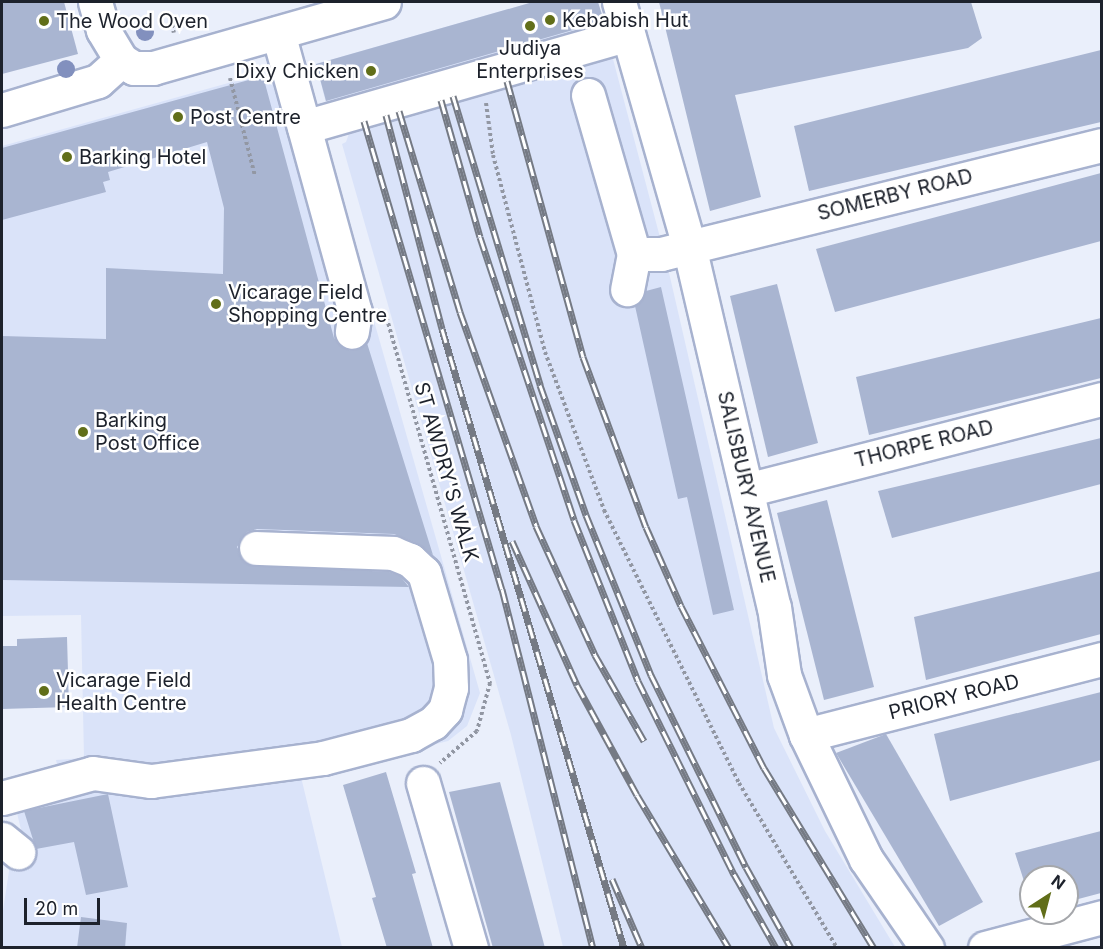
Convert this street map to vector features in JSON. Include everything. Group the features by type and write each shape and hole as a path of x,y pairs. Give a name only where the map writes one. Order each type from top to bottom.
{"street":[{"path":"95,2 102,30 121,60 134,68 153,68 384,2"},
{"name":"SALISBURY AVENUE","path":"619,2 689,246 774,607 784,675 806,735 866,859 927,948"},
{"path":"278,33 355,312 352,332"},
{"path":"304,127 628,34"},
{"path":"2,110 98,81 121,60"},
{"path":"588,95 634,254 627,289"},
{"name":"SOMERBY ROAD","path":"634,254 661,254 1101,145"},
{"name":"THORPE ROAD","path":"747,490 1101,399"},
{"path":"2,798 93,773 151,781 323,758 411,735 433,723 445,710 451,688 450,660 424,573 410,560 393,553 256,548"},
{"name":"PRIORY ROAD","path":"806,735 1101,659"},
{"path":"431,772 471,948"},
{"path":"986,948 1101,917"}],"path":[{"path":"170,13 177,43"},
{"path":"230,78 255,176"},
{"path":"485,99 493,155 545,352 604,510 739,783 837,948"},
{"name":"ST AWDRY'S WALK","path":"382,301 490,683 477,731 431,772"}],"shaded area":[{"path":"533,2 598,2 667,264 774,728 825,831 895,947 563,947 511,735 342,144 346,142 352,125 327,107 316,64"},
{"path":"273,75 321,135 480,693 467,726 448,741 301,777 342,947 2,948 2,917 11,858 25,846 15,805 61,781 56,760 84,758 81,615 2,616 2,146 232,82"}],"building":[{"path":"2,2 64,2 78,54 2,74"},
{"path":"533,2 598,2 604,21 326,101 316,64"},
{"path":"659,2 971,2 982,38 968,48 735,95 761,197 710,211"},
{"path":"1101,50 1101,122 809,191 794,126"},
{"name":"Vicarage Field Shopping Centre","path":"263,76 334,338 350,351 367,343 433,555 417,543 394,534 257,529 247,532 237,547 247,564 389,572 400,576 409,587 2,580 2,336 106,339 106,268 223,274 224,208 207,142 108,172 110,180 103,182 106,192 2,220 2,148"},
{"path":"1101,173 1101,241 835,312 816,249"},
{"path":"777,284 818,443 768,457 730,296"},
{"path":"661,287 734,610 713,615 687,497 678,499 635,306 646,291"},
{"path":"1101,318 1101,378 869,435 856,377"},
{"path":"1101,438 1101,484 892,538 878,491"},
{"path":"827,500 874,687 824,700 777,513"},
{"path":"1101,571 1101,634 926,680 914,617"},
{"name":"Vicarage Field Health Centre","path":"67,637 69,707 2,709 2,646 17,646 17,639"},
{"path":"1101,692 1101,760 950,801 934,734"},
{"path":"886,734 983,902 939,926 836,753"},
{"path":"386,772 416,873 412,874 433,948 387,948 372,898 376,897 343,785"},
{"path":"500,782 545,948 493,948 449,792"},
{"path":"108,794 128,887 86,895 74,842 36,849 24,811"},
{"path":"1101,831 1101,893 1079,899 1079,865 1019,866 1015,853"},
{"path":"81,917 127,923 125,948 77,948"}],"railway":[{"path":"507,81 583,357 646,527 681,606 764,768 874,948"},
{"path":"453,96 540,385 586,515 651,675 746,867 791,948"},
{"path":"441,100 480,237 574,520 638,681 734,874 776,948"},
{"path":"399,111 460,312 536,526 595,655 644,741"},
{"path":"386,115 442,329 624,948"},
{"path":"364,121 502,589 593,948"},
{"path":"512,541 577,685 637,795 729,948"},
{"path":"612,879 642,948"}],"place":[{"name":"Kebabish Hut","path":"550,20"},
{"name":"The Wood Oven","path":"44,21"},
{"name":"Judiya Enterprises","path":"530,26"},
{"name":"Dixy Chicken","path":"371,71"},
{"name":"Post Centre","path":"178,117"},
{"name":"Barking Hotel","path":"67,157"},
{"name":"Vicarage Field Shopping Centre","path":"216,304"},
{"name":"Barking Post Office","path":"83,432"},
{"name":"Vicarage Field Health Centre","path":"44,691"}]}
